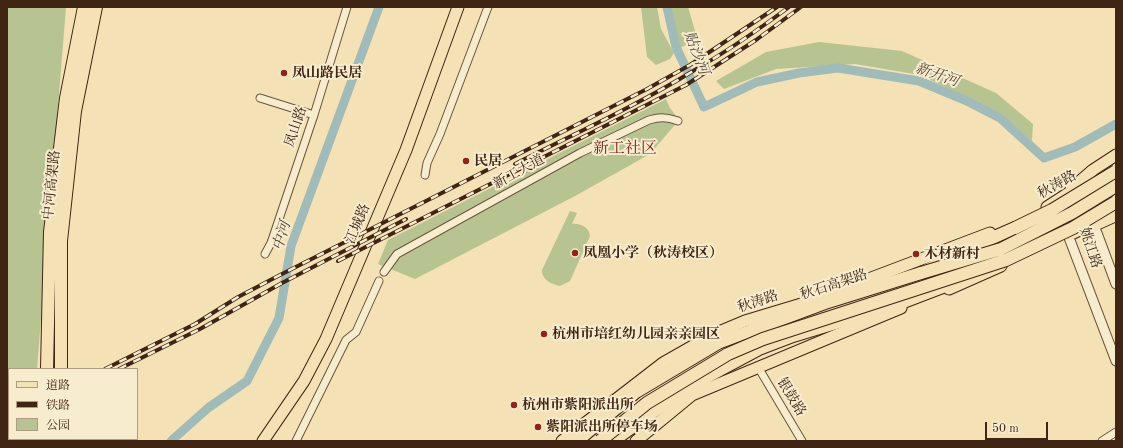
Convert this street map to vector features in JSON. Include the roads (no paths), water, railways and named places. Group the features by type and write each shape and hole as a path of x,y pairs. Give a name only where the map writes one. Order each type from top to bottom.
{"highway":[{"name":"中河高架路","path":"47,368 50,232 66,98 84,7"},
{"name":"中河高架路","path":"61,368 61,241 74,111 96,7"},
{"path":"921,273 967,249 1052,210 1116,172"},
{"name":"秋石高架路","path":"577,441 636,392 718,343 828,302 1001,249 1072,213 1116,186"},
{"name":"秋石高架路","path":"600,441 647,403 728,354 763,339 1006,260 1073,228 1116,202"},
{"path":"1094,225 1116,215"},
{"path":"613,441 688,388 758,349 793,336 901,303 1010,261"}],"main road":[{"name":"江城路","path":"263,441 301,387 326,339 406,150 458,7"},
{"path":"1066,194 1093,170 1116,155"},
{"name":"秋涛路","path":"562,441 663,363 714,334 745,321 808,302 1028,219 1066,194 1116,172"},
{"path":"1094,225 1116,210"},
{"path":"636,441 692,395 977,278 1010,261 1068,235 1094,225 1116,220"}],"street":[{"path":"425,175 427,163 440,134 488,7"},
{"name":"凤山路","path":"265,254 271,243 314,115 345,8"},
{"path":"260,98 314,115"},
{"name":"新工大道","path":"384,272 397,254 580,153 649,120 670,118 678,121"},
{"name":"姚江路","path":"1066,194 1094,225 1116,284"},
{"name":"姚江路","path":"1066,194 1068,235 1116,361"},
{"path":"296,441 346,340 356,332 379,281"},
{"name":"银鼓路","path":"758,367 802,441"},
{"path":"1102,441 1116,432"}],"waterway":[{"name":"中河","path":"171,441 208,408 247,381 279,318 291,246 379,7"},
{"name":"新开河","path":"667,7 676,47 704,107 757,82 799,73 838,68 919,81 967,101 1000,118 1044,158 1075,147 1116,124"}],"railway":[{"path":"107,368 195,324 238,297 280,275 647,89 690,65 777,7"},
{"path":"515,164 627,108 671,84 730,48 789,7"},
{"path":"338,261 686,85 756,40 801,7"},
{"path":"121,368 200,329 282,283 406,219"}],"place":[{"name":"凤山路民居","path":"284,73"},
{"name":"民居","path":"466,161"},
{"name":"凤凰小学（秋涛校区）","path":"575,253"},
{"name":"木材新村","path":"916,254"},
{"name":"杭州市培红幼儿园亲亲园区","path":"544,334"},
{"name":"杭州市紫阳派出所","path":"514,405"},
{"name":"紫阳派出所停车场","path":"538,427"}],"district":[{"name":"新工社区","path":"625,149"}],"water label":[{"name":"贴沙河","path":"696,53"}]}
